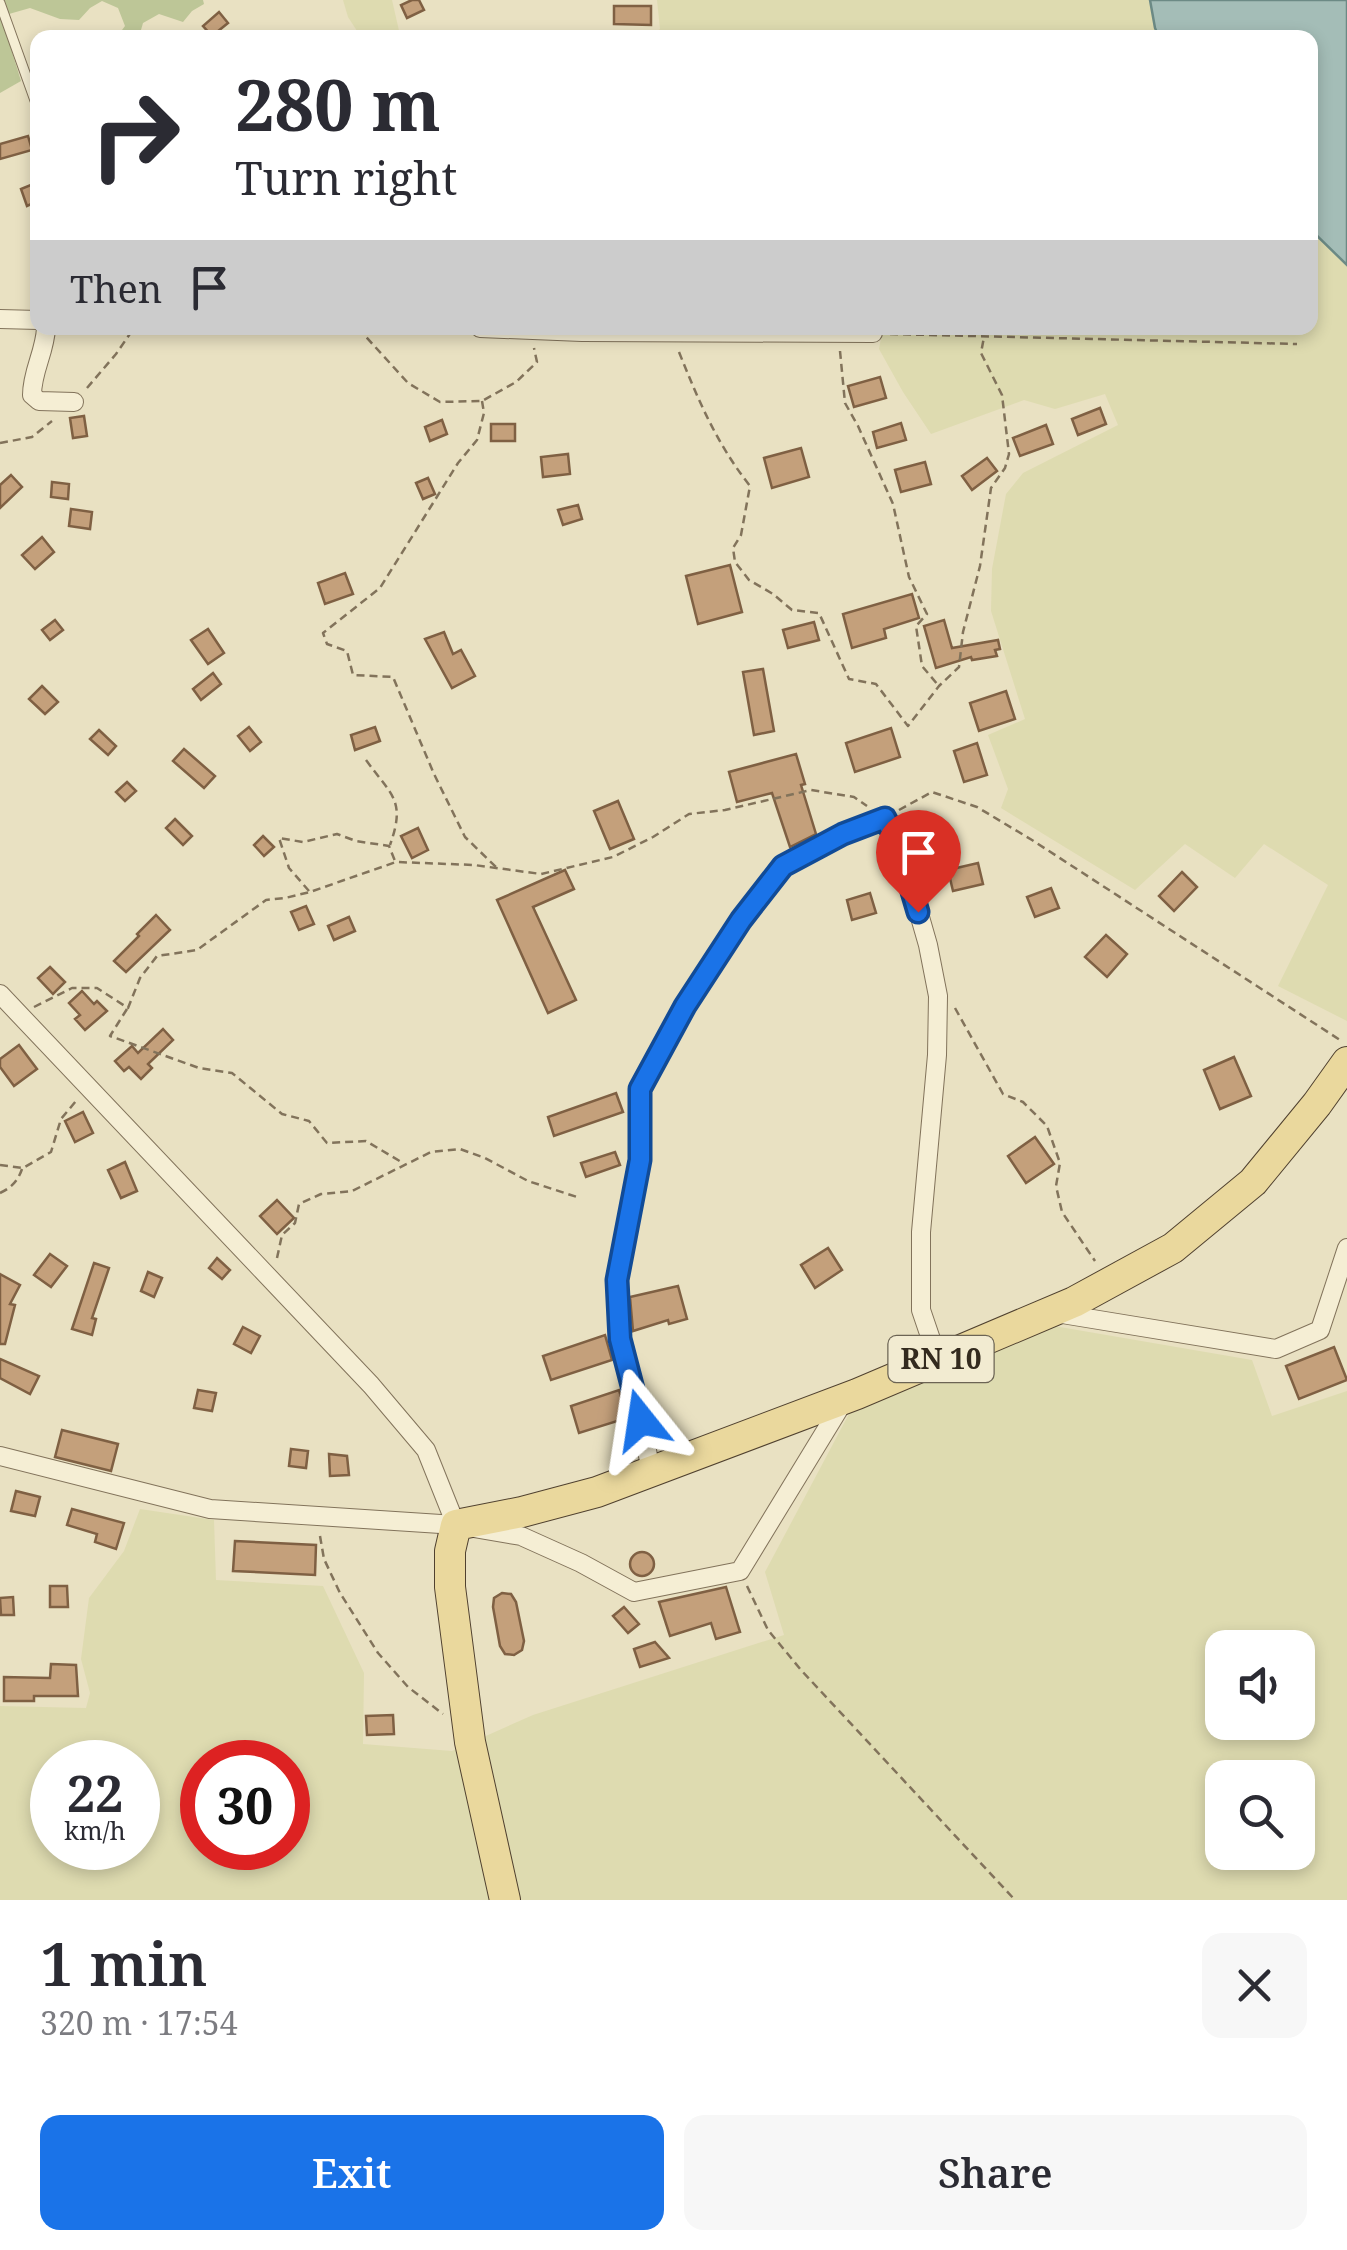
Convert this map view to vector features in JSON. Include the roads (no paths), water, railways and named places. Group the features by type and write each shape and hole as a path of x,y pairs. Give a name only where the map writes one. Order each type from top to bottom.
{"main road":[{"name":"RN 10","path":"456,1525 596,1492 651,1472 938,1360 1110,1282 1173,1248 1253,1182 1346,1062"},
{"path":"456,1525 450,1550 452,1607 470,1742 505,1900"}],"street":[{"path":"0,318 30,320"},
{"path":"46,335 45,349 32,378 32,395 39,402 74,402"},
{"path":"651,1472 620,1339 617,1280 640,1160 640,1089 694,992 741,920 783,866 843,834 885,818 898,844 928,945 938,996 922,1232 921,1310 938,1360"},
{"path":"0,994 371,1385 426,1450 456,1525"},
{"path":"1051,1312 1276,1349 1320,1330 1347,1248"},
{"path":"0,1456 210,1509 456,1525 521,1536 634,1592 740,1571 845,1398"}],"lane":[{"path":"0,3 30,87"}],"water":[{"path":"1150,0 1347,0 1347,265 1318,237 1318,30 1155,28"}]}
